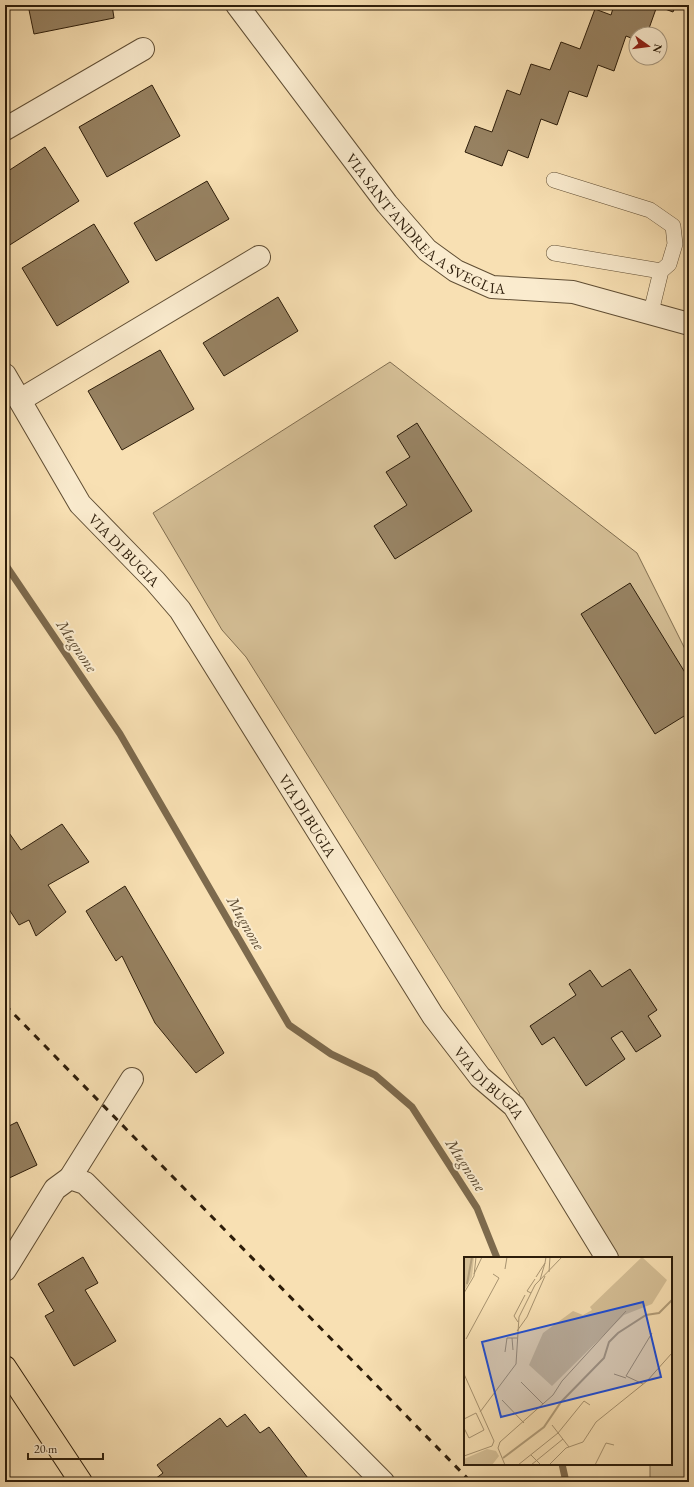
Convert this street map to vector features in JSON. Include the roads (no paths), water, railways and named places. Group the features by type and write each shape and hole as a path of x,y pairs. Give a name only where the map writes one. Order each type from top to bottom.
{"main road":[{"path":"5,1367 81,1482"}],"street":[{"name":"VIA SANT'ANDREA A SVEGLIA","path":"237,5 388,204 427,250 456,271 492,287 573,292 651,312 689,324"},
{"path":"5,129 143,49"},
{"path":"20,400 259,257"},
{"name":"VIA DI BUGIA","path":"5,375 80,504 155,581 180,610 433,1016 480,1077 514,1106 606,1257"},
{"path":"5,1270 55,1190 70,1178 132,1079"},
{"path":"70,1178 84,1182 383,1482"}],"lane":[{"path":"554,180 650,210 672,226 674,244 669,264 661,271 651,312"},
{"path":"554,253 661,271"}],"waterway":[{"name":"Mugnone","path":"5,564 120,734 289,1025 331,1054 375,1075 412,1107 477,1208 497,1257"},
{"name":"Mugnone","path":"562,1465 566,1482"}],"railway":[{"path":"5,1005 471,1482"}]}
